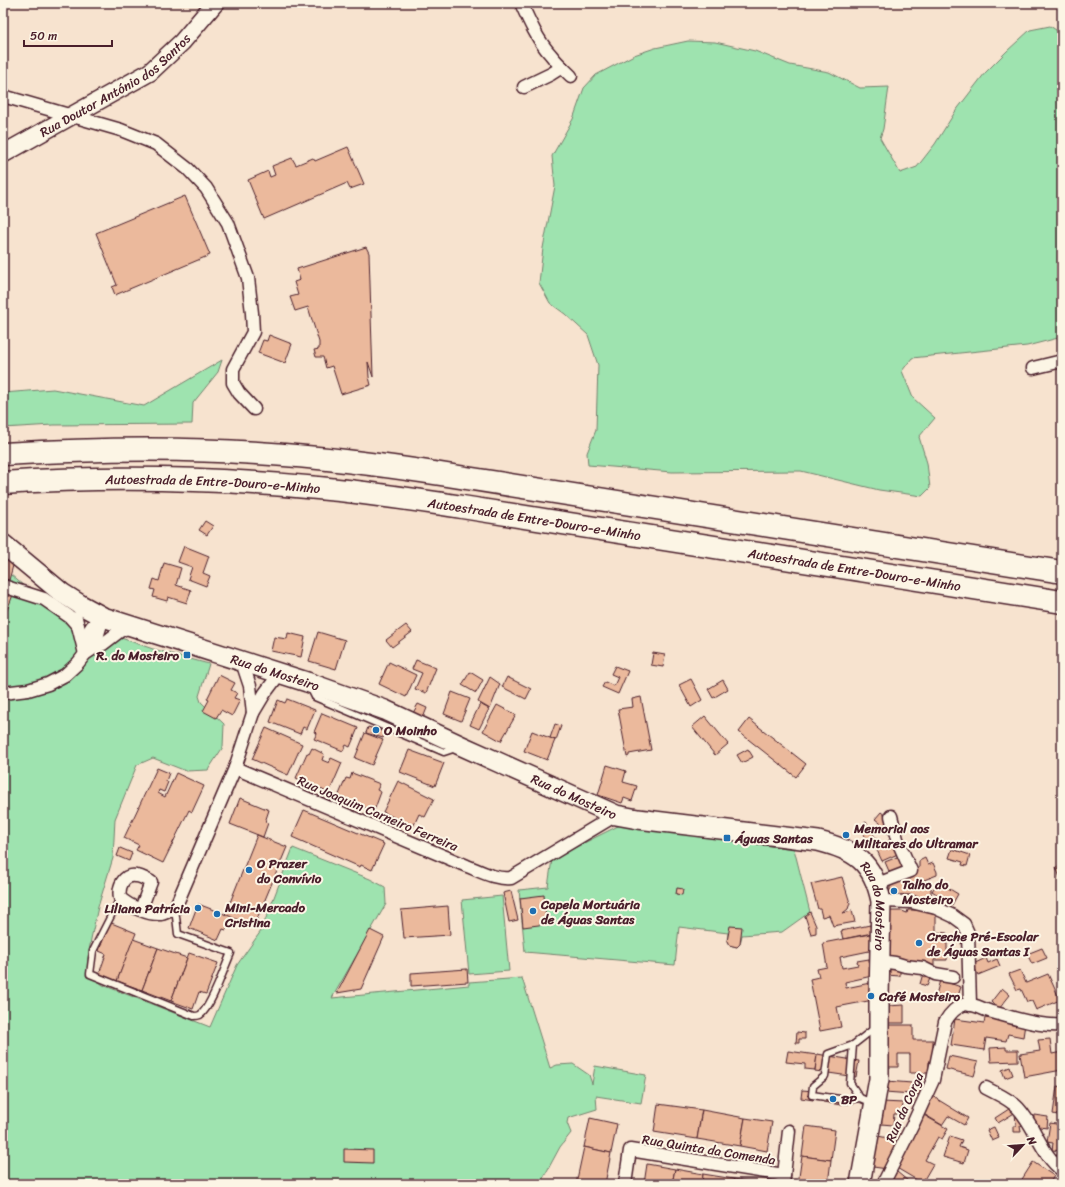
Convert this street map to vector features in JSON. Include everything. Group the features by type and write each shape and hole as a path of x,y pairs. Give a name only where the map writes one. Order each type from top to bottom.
{"highway":[{"path":"3,454 161,449 258,453 352,462 447,475 1062,572"},
{"name":"Autoestrada de Entre-Douro-e-Minho","path":"3,483 58,479 154,478 249,482 368,493 1062,602"}],"main road":[{"name":"Rua do Mosteiro","path":"3,544 62,593 102,617 280,673 385,710 616,815 653,821 818,841 833,844 847,850 860,859 872,872 879,894 880,961 879,1079 867,1101 860,1184"}],"street":[{"name":"Rua Doutor António dos Santos","path":"3,154 150,72 182,42 215,3"},
{"path":"521,3 541,42 550,55 571,76"},
{"path":"524,87 562,67"},
{"path":"3,96 121,130 156,144 188,169 206,188 228,223 248,278 253,332 233,369 233,383 239,393 254,409"},
{"path":"1033,368 1062,361"},
{"path":"3,586 44,599 70,617 78,626"},
{"path":"62,593 75,614 78,626 89,651"},
{"path":"89,651 86,638 89,628 102,617"},
{"path":"3,693 28,690 48,684 65,675 89,651 131,626"},
{"path":"242,662 250,686 253,713"},
{"path":"141,909 151,882 136,876 124,880 120,885 120,898 129,905 141,909 158,914 168,912 176,908 235,768 253,713 265,692 280,673"},
{"name":"Rua Joaquim Carneiro Ferreira","path":"235,768 488,874 506,878 511,878 616,815"},
{"path":"891,816 897,839 911,871 885,881 879,894 936,908 953,916 964,924 968,932 970,1005 1042,1025 1062,1025"},
{"path":"880,961 923,968 935,974 953,977"},
{"name":"Rua da Corga","path":"883,1184 934,1080 945,1022 956,1008 964,1004 970,1005"},
{"path":"986,1088 1012,1102 1019,1109 1048,1156 1062,1170"},
{"path":"783,1180 790,1131"},
{"name":"Rua Quinta da Comenda","path":"625,1184 630,1150 783,1180"}],"lane":[{"path":"120,898 94,951 90,974 197,1016 201,1015 207,1008 231,953 178,934 176,908"},
{"path":"867,1101 833,1099 812,1095 813,1086 825,1076 828,1054 854,1045 879,1024"},
{"path":"854,1045 850,1083 867,1101"}],"green space":[{"path":"1050,26 1062,34 1062,337 1027,346 912,358 902,371 913,398 935,418 919,437 927,463 930,488 922,496 879,490 801,471 672,472 588,465 587,453 596,430 598,365 588,335 565,314 550,303 539,283 543,248 555,186 552,156 573,119 584,88 596,75 634,55 655,48 688,41 715,42 755,51 790,65 829,72 860,88 889,87 883,129 880,138 900,173 917,167 935,144 955,112 985,73 1007,51 1030,30"},
{"path":"222,360 218,372 193,403 192,424 53,425 3,428 3,393 53,389 144,406"},
{"path":"3,568 60,617 153,649 209,664 199,696 201,702 224,724 223,747 208,770 186,771 153,758 137,765 115,819 113,858 98,907 91,939 88,958 88,974 103,985 210,1027 237,965 261,931 293,848 370,879 385,887 386,904 332,998 469,985 469,982 522,978 550,1068 557,1065 573,1064 589,1075 592,1084 595,1066 646,1075 641,1103 596,1096 597,1109 568,1118 567,1123 571,1133 560,1147 540,1184 3,1184"},
{"path":"620,825 794,849 810,912 782,932 742,935 740,944 737,947 729,945 727,941 728,933 679,927 675,965 525,952 519,890 548,887 552,859"},
{"path":"502,896 509,971 469,974 462,900"}],"building":[{"path":"348,147 364,184 350,189 347,183 264,219 248,180 268,171 270,177 275,175 272,166 292,158 296,165 313,158 315,161"},
{"path":"185,196 210,255 115,295 112,287 117,285 96,233"},
{"path":"366,247 369,253 373,377 368,362 371,385 341,394 332,366 326,368 323,357 316,357 314,350 319,349 319,342 308,307 295,311 290,297 298,295 294,282 300,280 297,269"},
{"path":"269,335 292,344 285,363 258,353 263,340 267,341"},
{"path":"205,521 213,526 207,535 199,530"},
{"path":"184,546 209,556 203,573 210,576 206,586 188,579 192,567 178,562"},
{"path":"3,559 14,562 9,580 3,578"},
{"path":"164,563 181,568 176,585 191,590 187,603 168,597 167,601 153,597 155,590 151,589 154,579 159,581"},
{"path":"3,591 13,595 7,610 3,609"},
{"path":"406,625 412,632 392,647 386,640"},
{"path":"318,632 345,640 336,669 309,661"},
{"path":"288,633 305,637 301,657 271,651 274,637 287,639"},
{"path":"653,653 665,655 663,667 651,665"},
{"path":"416,660 436,668 426,693 415,689 422,673 412,669"},
{"path":"389,662 416,675 406,697 379,684"},
{"path":"615,666 628,671 618,694 602,687 605,682 614,686 618,677 611,674"},
{"path":"470,672 483,680 476,693 462,685"},
{"path":"219,675 235,683 231,690 237,693 234,698 240,700 232,716 221,710 216,718 203,711 209,700 207,699"},
{"path":"490,677 500,684 490,709 478,702"},
{"path":"507,677 531,689 526,699 502,687"},
{"path":"691,679 702,700 691,707 679,685"},
{"path":"723,680 728,689 713,698 708,689"},
{"path":"452,692 470,699 461,721 444,714"},
{"path":"641,697 651,750 629,754 627,757 618,709 633,707 632,699"},
{"path":"287,699 315,710 307,729 303,727 300,734 270,722 278,700 285,703"},
{"path":"418,704 427,708 423,718 413,713"},
{"path":"480,704 489,709 479,729 470,725"},
{"path":"497,705 516,715 501,741 483,731"},
{"path":"322,713 358,728 350,747 346,745 343,751 314,739 317,733 314,732"},
{"path":"705,716 728,744 715,755 692,727"},
{"path":"749,719 806,764 796,777 739,732"},
{"path":"555,724 561,726 556,740 550,738"},
{"path":"368,727 385,732 383,738 366,733"},
{"path":"266,728 302,744 288,775 252,759"},
{"path":"532,731 555,740 547,760 524,751"},
{"path":"365,733 383,740 372,765 355,758"},
{"path":"312,748 324,754 322,760 329,763 331,758 342,763 329,793 296,778 307,753 309,754"},
{"path":"748,749 753,757 742,763 737,755"},
{"path":"409,750 444,763 435,786 400,772"},
{"path":"607,765 626,771 623,782 637,786 632,801 624,798 622,803 598,795"},
{"path":"157,768 169,773 166,781 168,782 164,792 159,790 158,793 165,797 176,773 204,786 192,812 189,810 163,863 136,850 139,845 124,838"},
{"path":"352,773 380,784 377,790 381,792 374,811 338,797 346,778 350,779"},
{"path":"398,781 434,799 425,817 419,814 413,827 383,812"},
{"path":"240,798 269,810 265,822 268,823 263,837 230,824"},
{"path":"304,810 384,844 372,870 361,865 360,867 292,837"},
{"path":"881,812 890,819 884,826 875,819"},
{"path":"866,822 876,839 869,843 859,826"},
{"path":"257,835 287,847 254,926 225,915"},
{"path":"894,839 900,853 882,861 876,848"},
{"path":"120,848 132,853 129,861 117,856"},
{"path":"952,849 970,855 967,866 962,865 963,862 949,858"},
{"path":"902,855 909,870 892,878 885,862"},
{"path":"925,858 928,865 933,863 937,872 937,875 924,880 924,886 931,886 931,899 892,897 890,893 890,880 919,868 919,861"},
{"path":"1062,865 1062,883 1056,867"},
{"path":"842,877 850,903 848,909 843,913 852,911 855,922 833,926 829,915 822,917 820,909 818,909 811,884"},
{"path":"938,882 958,894 948,912 940,907 944,899 932,891"},
{"path":"677,888 683,889 682,895 676,894"},
{"path":"511,891 518,920 509,922 503,893"},
{"name":"Capela Mortuária de Águas Santas","path":"544,895 546,924 523,927 520,898"},
{"path":"198,904 232,917 226,930 223,929 218,940 189,928"},
{"path":"448,906 450,935 404,938 401,910"},
{"path":"908,910 920,910 936,915 936,932 947,933 947,960 934,960 934,968 888,957 888,911 902,911 907,913"},
{"path":"810,912 816,926 816,933 811,934 805,916"},
{"path":"109,922 136,933 117,981 99,974 106,954 99,951"},
{"path":"870,925 872,933 843,939 841,931"},
{"path":"730,926 742,927 740,944 737,947 729,945 727,941"},
{"path":"370,930 384,937 361,989 337,993"},
{"path":"870,934 874,950 840,957 842,968 858,965 857,961 869,959 872,976 845,982 846,988 870,983 873,1000 837,1007 841,1027 820,1031 810,979 819,977 817,969 827,967 823,943"},
{"path":"133,939 158,948 142,990 117,981"},
{"path":"158,948 187,958 171,1001 142,990"},
{"path":"1042,948 1047,958 1032,964 1027,954"},
{"path":"189,953 218,963 206,994 199,992 193,1009 171,1001"},
{"path":"986,958 988,963 997,959 1000,966 978,975 973,964"},
{"path":"887,965 900,966 900,976 886,975"},
{"path":"467,969 468,982 411,986 411,973"},
{"path":"924,970 932,973 927,986 920,984"},
{"path":"1020,970 1026,983 1048,974 1060,1000 1036,1010 1032,1001 1027,1002 1021,989 1017,990 1009,974"},
{"path":"940,980 961,987 956,1002 936,995"},
{"path":"1002,988 1010,995 999,1009 991,1002"},
{"path":"904,1005 904,1023 887,1023 887,1006"},
{"path":"985,1018 1025,1024 1023,1037 1008,1034 1006,1041 986,1038 984,1050 951,1045 955,1019 984,1023"},
{"path":"887,1025 913,1025 913,1040 933,1040 933,1062 929,1062 929,1073 910,1073 910,1054 898,1054 898,1067 888,1067"},
{"path":"797,1032 805,1033 805,1039 799,1039 799,1043 796,1043"},
{"path":"1050,1039 1052,1054 1062,1052 1062,1070 1024,1077 1020,1054 1040,1051 1038,1040"},
{"path":"1006,1047 1006,1050 1018,1050 1018,1061 991,1062 990,1048"},
{"path":"788,1051 817,1055 815,1070 805,1069 805,1064 786,1062"},
{"path":"817,1054 859,1061 856,1077 815,1071"},
{"path":"949,1056 978,1062 974,1076 946,1069"},
{"path":"1010,1067 1013,1075 1005,1078 1002,1070"},
{"path":"886,1081 925,1084 925,1095 885,1092"},
{"path":"1057,1086 1062,1087 1062,1116 1053,1114"},
{"path":"802,1090 814,1091 813,1100 801,1098"},
{"name":"BP","path":"824,1093 842,1096 841,1105 823,1102"},
{"path":"932,1096 968,1118 964,1125 948,1116 942,1125 922,1113"},
{"path":"882,1102 903,1103 902,1114 894,1114 893,1125 881,1124"},
{"path":"658,1104 702,1110 697,1139 654,1132"},
{"path":"1012,1107 1016,1112 998,1123 995,1118"},
{"path":"702,1110 745,1118 740,1146 697,1139"},
{"path":"1015,1112 1024,1125 1020,1126 1021,1132 1013,1132 1013,1126 1016,1126"},
{"path":"922,1114 948,1129 942,1139 938,1137 925,1160 933,1164 922,1183 895,1167 920,1125 917,1123"},
{"path":"1034,1115 1048,1117 1047,1128 1033,1126"},
{"path":"590,1118 617,1124 611,1153 584,1147"},
{"path":"745,1118 772,1122 767,1151 740,1146"},
{"path":"1050,1123 1062,1125 1062,1151 1052,1150 1053,1143 1047,1142"},
{"path":"806,1126 835,1130 831,1160 802,1156"},
{"path":"994,1127 999,1138 992,1141 987,1130"},
{"path":"894,1133 901,1134 895,1170 873,1167 878,1136 893,1139"},
{"path":"950,1136 962,1140 959,1147 968,1150 964,1163 943,1157"},
{"path":"584,1147 611,1153 605,1184 576,1184"},
{"path":"344,1149 373,1150 373,1163 344,1162"},
{"path":"802,1156 831,1160 828,1184 798,1184"},
{"path":"1033,1162 1054,1176 1049,1184 1019,1184"},
{"path":"647,1164 675,1169 672,1184 644,1184"},
{"path":"675,1169 703,1174 702,1184 672,1184"},
{"path":"897,1172 908,1181 906,1184 893,1184 890,1181"},
{"path":"703,1174 734,1179 733,1184 702,1184"},
{"path":"734,1179 761,1184 733,1184"}],"place":[{"name":"R. do Mosteiro","path":"187,655"},
{"name":"O Moinho","path":"376,730"},
{"name":"Memorial aos Militares do Ultramar","path":"846,835"},
{"name":"Águas Santas","path":"727,838"},
{"name":"O Prazer do Convívio","path":"249,870"},
{"name":"Talho do Mosteiro","path":"894,891"},
{"name":"Liliana Patrícia","path":"198,908"},
{"name":"Capela Mortuária de Águas Santas","path":"533,911"},
{"name":"Mini-Mercado Cristina","path":"217,914"},
{"name":"Creche Pré-Escolar de Águas Santas I","path":"919,943"},
{"name":"Café Mosteiro","path":"871,996"},
{"name":"BP","path":"833,1099"}]}
